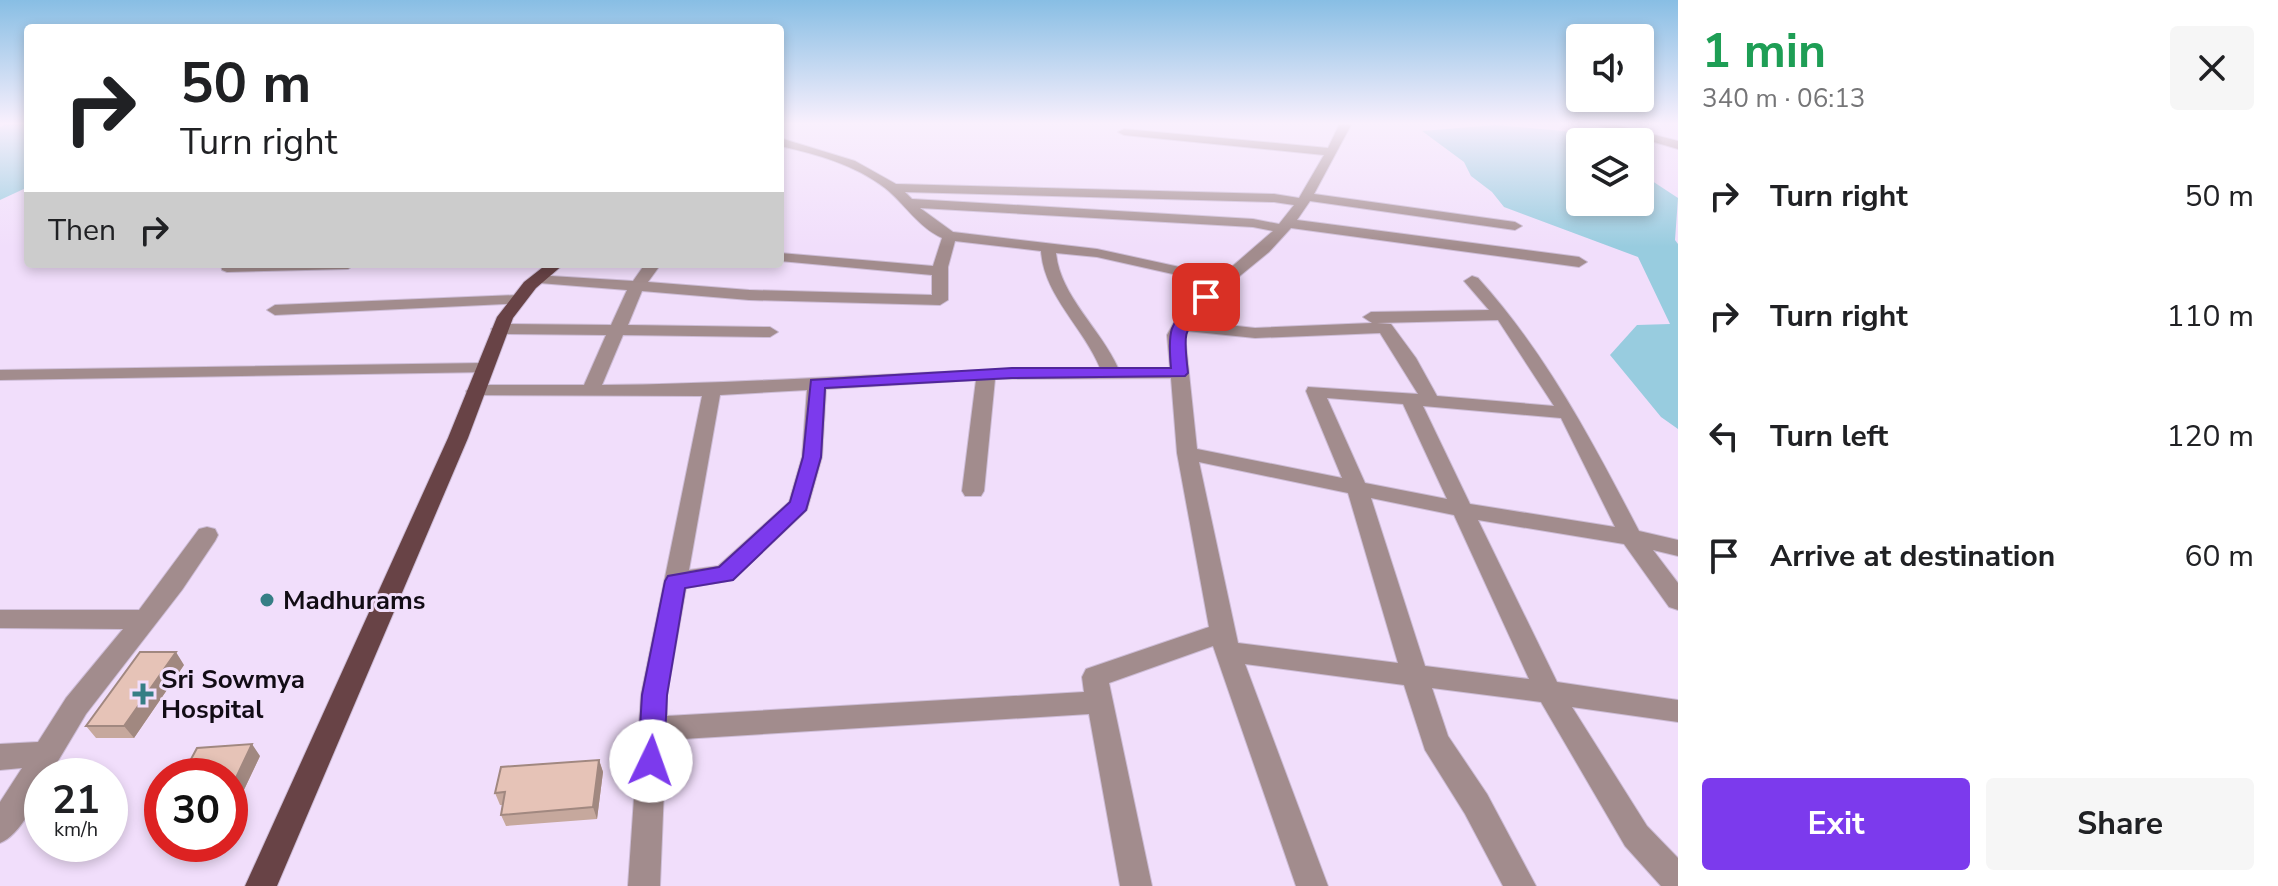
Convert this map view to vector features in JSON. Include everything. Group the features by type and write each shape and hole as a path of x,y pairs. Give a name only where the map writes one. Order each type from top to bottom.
{"main road":[{"path":"261,886 458,438 499,329 518,300 548,271"}],"street":[{"path":"851,164 893,188 936,231 950,236 1097,253 1224,281"},
{"path":"1312,886 1225,642 1187,453 1176,335 1181,325 1224,281 1265,251 1304,200 1325,164"},
{"path":"893,188 1274,198 1515,226"},
{"path":"911,203 1253,223 1579,262"},
{"path":"548,271 636,287 749,295 940,300 938,271 941,253 950,236"},
{"path":"1048,248 1048,264 1067,300 1097,340 1111,372"},
{"path":"784,257 938,271"},
{"path":"591,390 636,287 650,268"},
{"path":"1472,281 1503,315 1568,413 1631,537 1678,601"},
{"path":"275,310 518,300"},
{"path":"1432,403 1407,358 1385,328 1371,317 1503,315"},
{"path":"1181,325 1255,333 1385,328"},
{"path":"499,329 770,332"},
{"path":"0,375 483,368"},
{"path":"475,391 712,390 986,375 1180,373"},
{"path":"973,491 986,375"},
{"path":"676,581 725,574 799,505 812,457 817,384"},
{"path":"644,886 654,695 712,390"},
{"path":"1520,886 1476,804 1435,741 1357,488 1315,391 1568,413"},
{"path":"1411,401 1548,691 1636,836 1678,881"},
{"path":"1187,453 1464,510 1631,537 1678,548"},
{"path":"0,829 76,706 145,620 207,535"},
{"path":"0,619 145,620"},
{"path":"1136,886 1095,677 1225,642 1416,677 1548,691 1678,711"},
{"path":"652,729 1100,702"},
{"path":"0,757 44,754"}],"water":[{"path":"0,164 24,164 24,189 0,200"},
{"path":"1465,164 1566,164 1566,216 1654,216 1654,182 1678,198 1675,240 1678,244 1678,429 1661,417 1610,355 1637,325 1670,324 1638,257 1504,207 1492,192 1471,176"}],"building":[{"path":"140,652 176,652 124,726 86,726"},
{"path":"252,744 245,758 192,758 197,748"},
{"path":"599,760 593,807 501,815 505,792 495,793 501,767"}],"place":[{"name":"Madhurams","path":"267,600"},
{"name":"Sri Sowmya Hospital","path":"143,694"}],"route":[{"path":"651,761 654,695 676,581 725,574 799,505 812,457 817,384 1012,373 1180,373 1176,335 1183,321 1206,297"}]}
